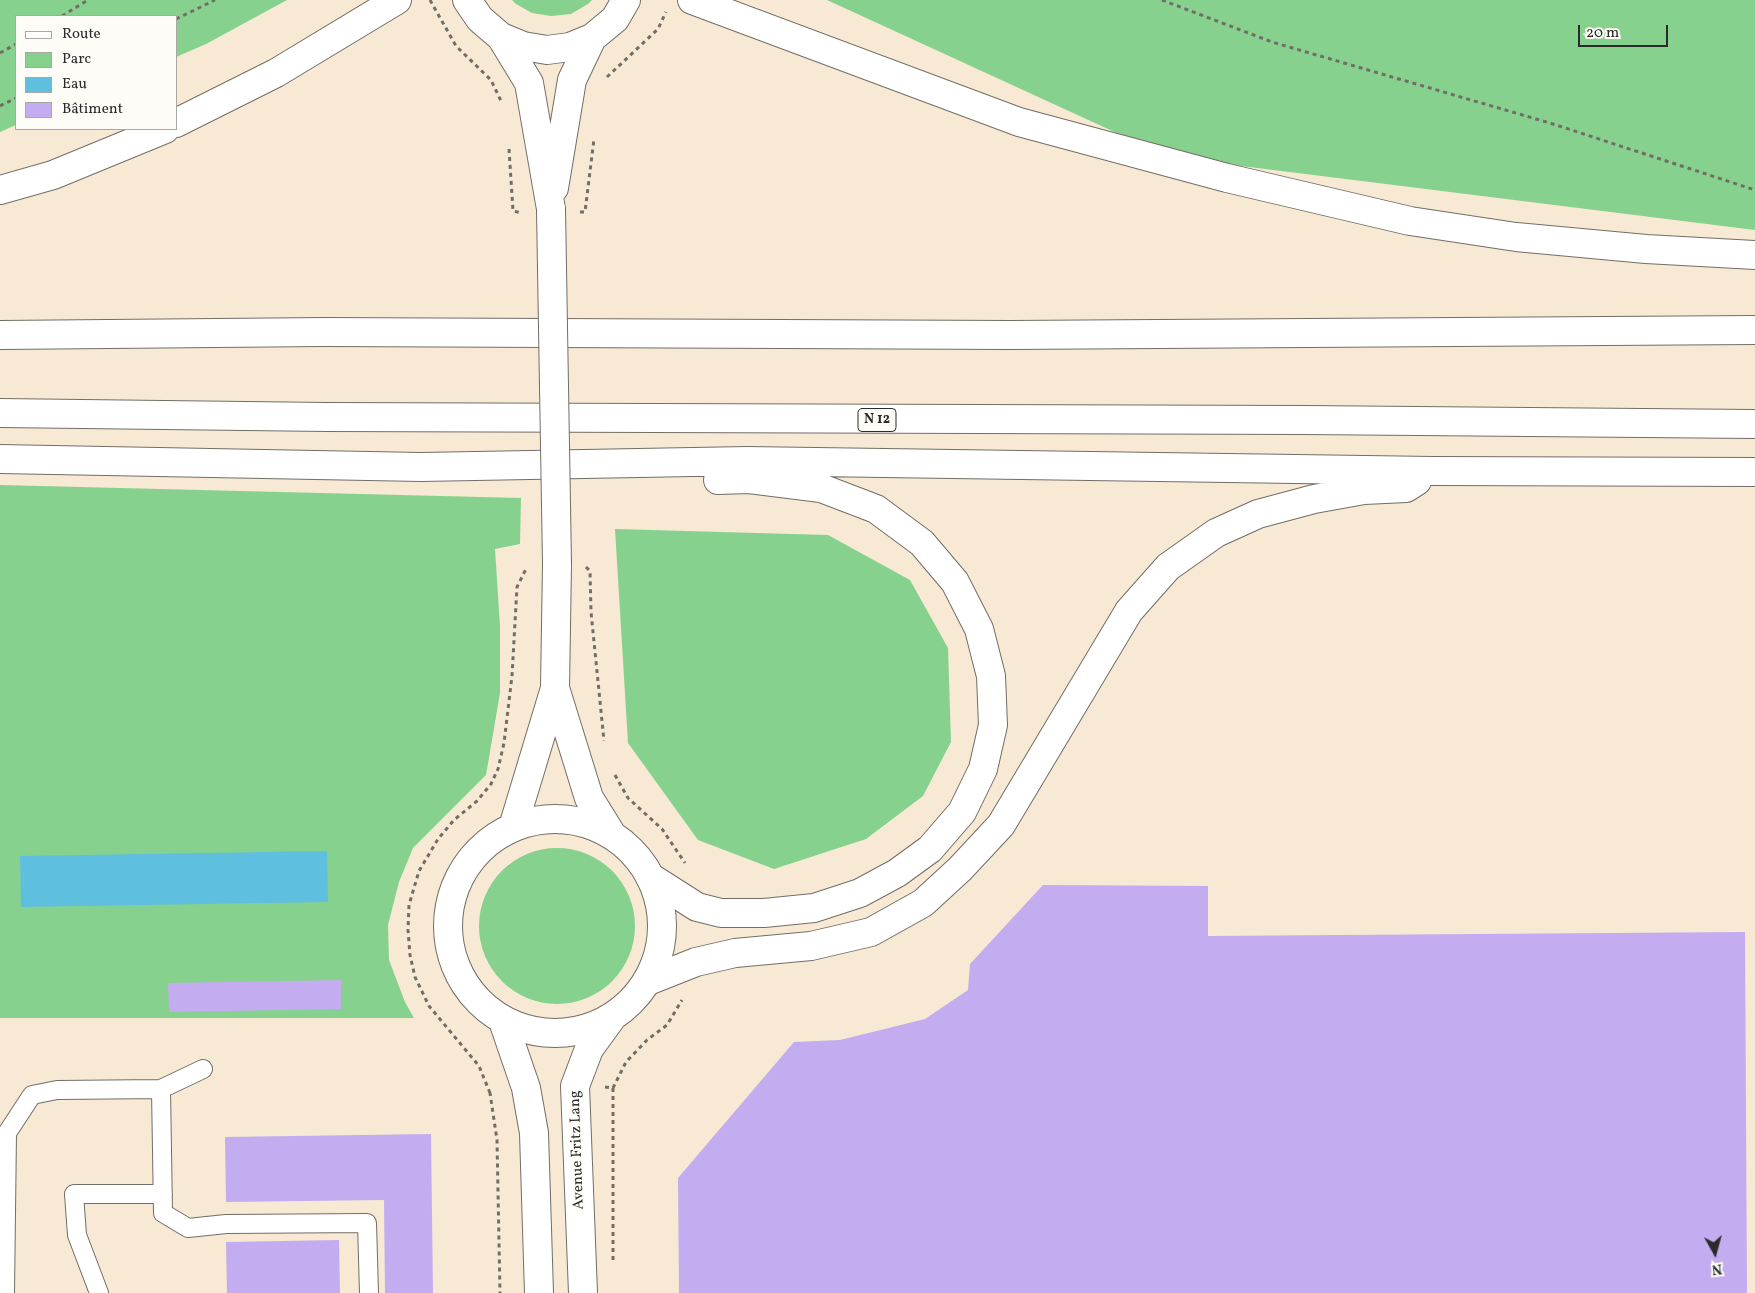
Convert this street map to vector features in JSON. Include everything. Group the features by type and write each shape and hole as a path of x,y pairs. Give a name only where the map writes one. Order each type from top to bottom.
{"main road":[{"path":"178,122 276,73 397,0"},
{"path":"467,0 480,19 501,37 529,83 550,212 570,564 555,688 513,827"},
{"path":"501,37 523,46 546,50 570,47 592,38 615,19 626,0"},
{"path":"680,5 1019,122 1227,178 1410,221 1516,236 1646,249 1755,255"},
{"path":"550,212 572,80 592,38"},
{"path":"0,190 52,175 163,130"},
{"path":"0,335 343,332 1010,335 1755,330"},
{"name":"N 12","path":"0,413 327,417 1304,420 1755,424"},
{"path":"0,459 421,467 746,461 1433,471 1755,472"},
{"path":"421,467 489,482 749,479 821,488 876,509 922,543 955,582 979,629 991,676 993,725 983,769 962,812 930,849 897,873 860,893 814,908 764,913 721,913 697,907 650,877"},
{"path":"648,982 704,960 735,953 811,946 871,932 923,903 960,869 1001,826 1129,611 1168,567 1216,533 1258,514 1314,499 1364,490 1406,488 1433,471"},
{"path":"555,688 589,798 612,835 634,854 650,877 660,908 659,950 648,982 633,1000 613,1016 577,1031 536,1032 503,1021 487,1010 462,981 448,945 449,907 460,874 484,844 513,827 551,818 580,822 612,835"},
{"name":"Avenue Fritz Lang","path":"583,1293 575,1086 590,1049 613,1016"},
{"path":"503,1021 526,1088 534,1133 539,1293"}],"lane":[{"path":"5,1293 7,1133 32,1095 57,1090 160,1089 203,1069"},
{"path":"160,1089 164,1213 188,1228 226,1224 367,1223 369,1293"},
{"path":"99,1293 77,1235 74,1194 163,1194"}],"path":[{"path":"64,15 88,0"},
{"path":"178,18 215,0"},
{"path":"430,0 456,46 491,80 502,109"},
{"path":"1162,0 1272,42 1550,123 1755,190"},
{"path":"607,78 680,5"},
{"path":"0,53 15,45"},
{"path":"0,106 15,98"},
{"path":"508,142 513,211 585,212 595,134"},
{"path":"500,1293 497,1140 490,1093 479,1066 430,1006 415,977 409,947 409,905 419,871 438,839 454,820 477,801 490,784 498,769 504,743 512,676 517,587 530,563"},
{"path":"570,564 590,571 591,612 606,748"},
{"path":"612,771 628,798 662,830 684,861 687,870"},
{"path":"613,1264 612,1088 626,1062 647,1040 667,1025 686,992"},
{"path":"603,1087 612,1088"},
{"path":"490,1093 498,1092"}],"green space":[{"path":"0,0 287,0 206,44 178,56 178,15 15,15 15,125 0,132"},
{"path":"512,0 592,0 571,14 551,16 532,13"},
{"path":"827,0 1755,0 1755,230 1169,157"},
{"path":"0,485 521,498 520,544 495,549 500,626 500,693 486,775 413,848 399,882 388,925 389,960 405,1002 414,1018 0,1018"},
{"path":"615,529 828,535 910,580 948,648 951,742 923,796 866,839 774,869 698,840 628,743"},
{"path":"557,848 587,854 600,861 612,871 622,883 629,896 635,926 629,956 622,969 612,981 600,991 587,998 557,1004 527,998 514,991 502,981 492,969 485,956 479,926 485,896 492,883 502,871 514,861 527,854"}],"water":[{"path":"327,851 328,902 21,907 20,856"}],"building":[{"path":"1043,885 1208,886 1208,936 1745,932 1747,1293 679,1293 678,1178 794,1042 840,1040 925,1019 968,990 970,964"},
{"path":"341,980 341,1009 169,1012 168,983"},
{"path":"431,1134 433,1293 385,1293 384,1200 226,1202 225,1137"},
{"path":"339,1240 340,1293 227,1293 226,1242"}]}
